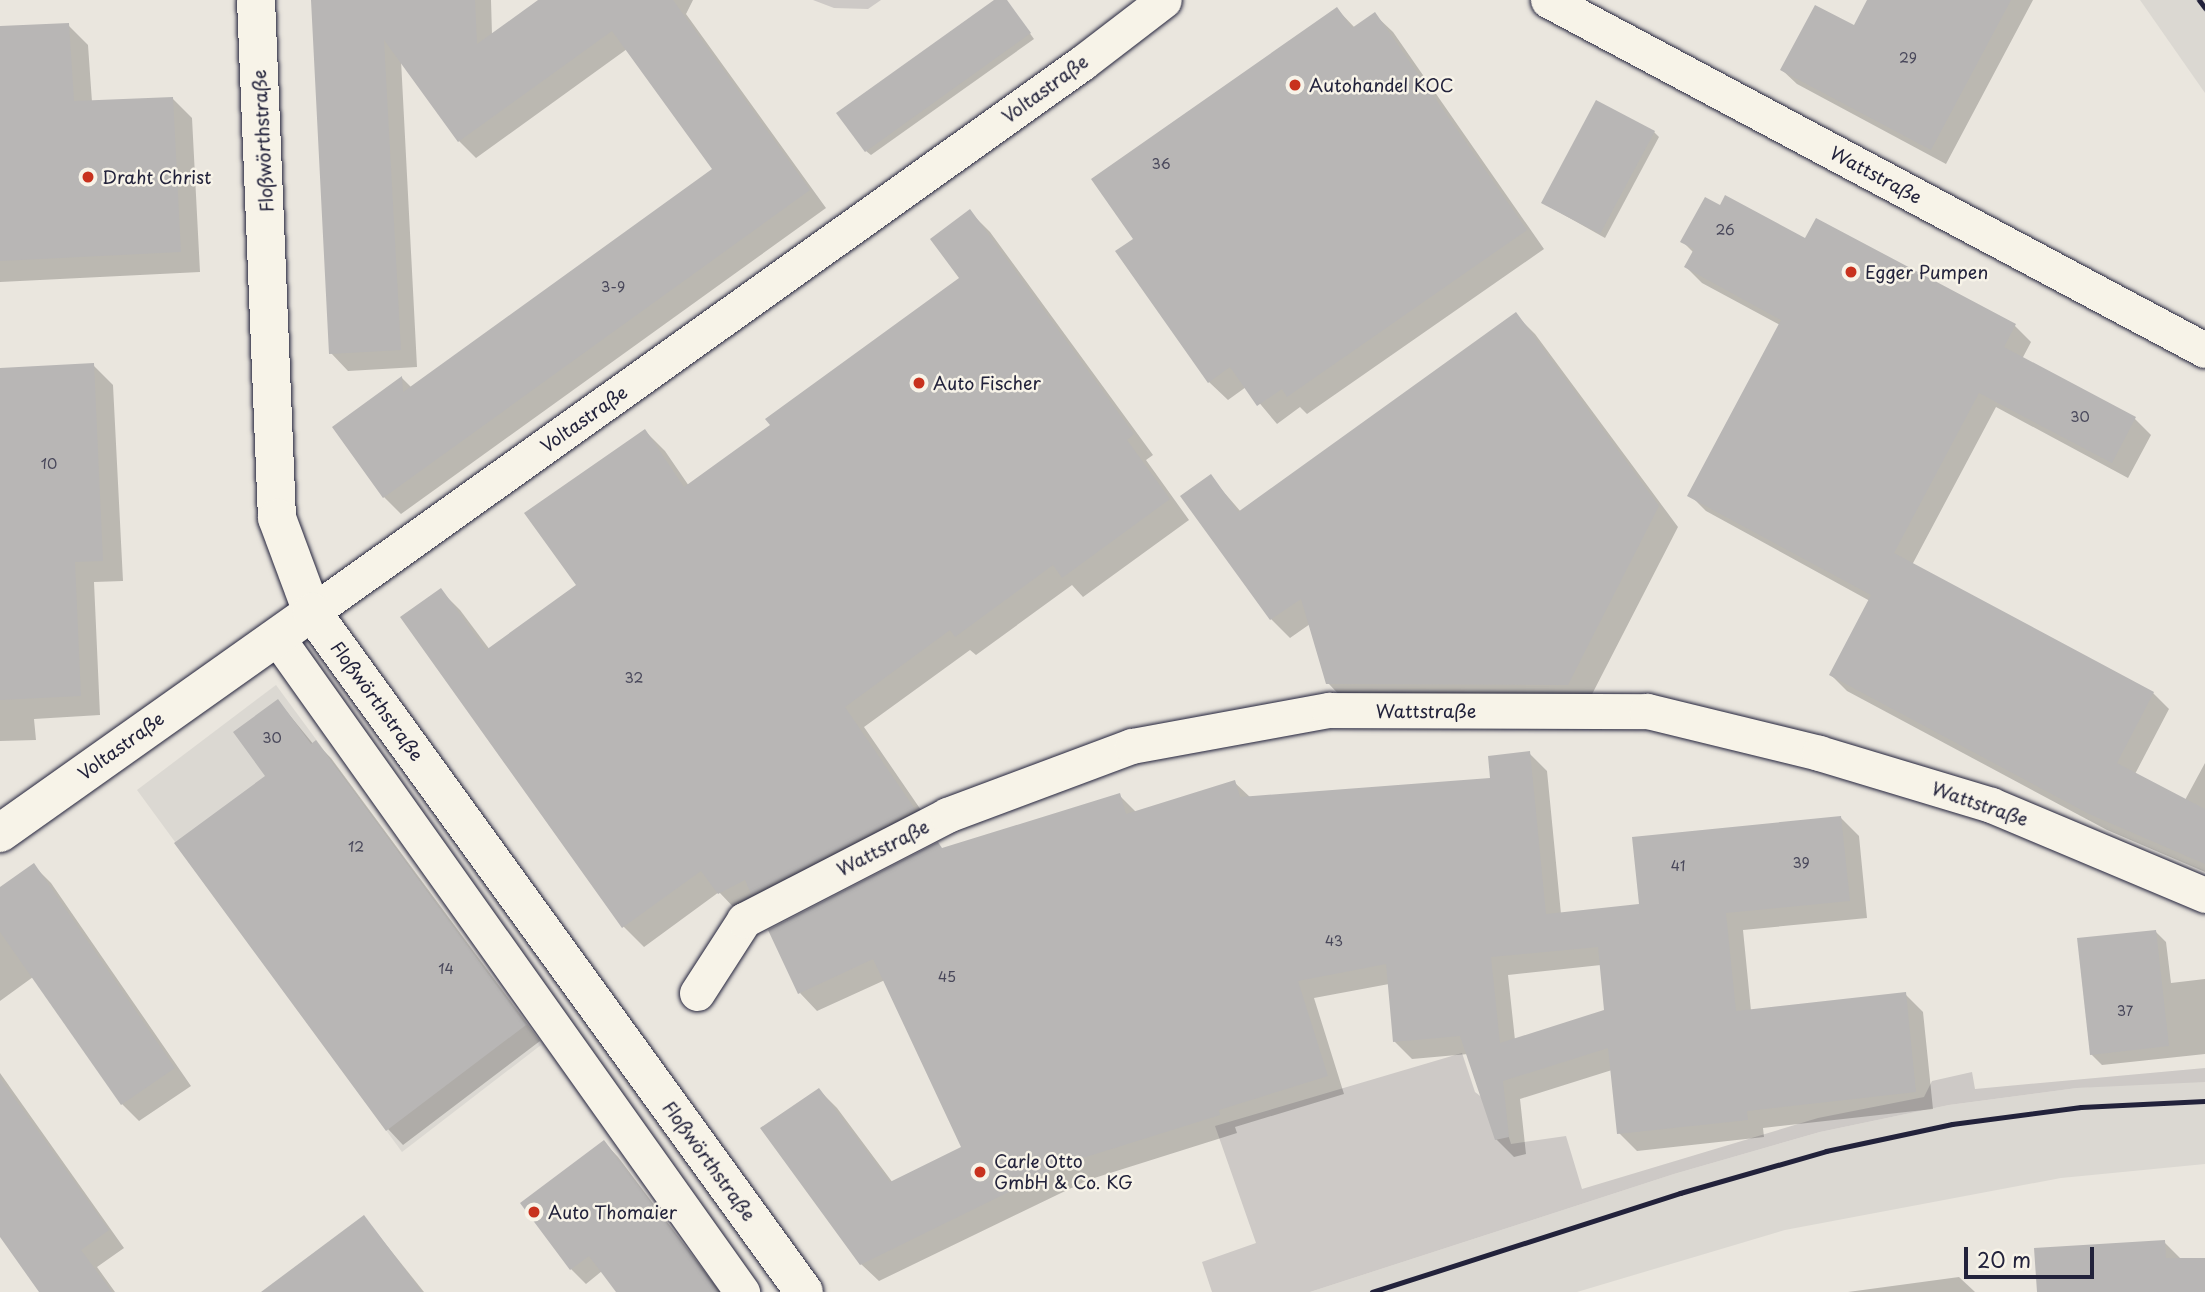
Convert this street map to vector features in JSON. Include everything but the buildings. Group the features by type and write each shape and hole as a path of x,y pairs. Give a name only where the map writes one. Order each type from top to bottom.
{"main road":[{"name":"Floßwörthstraße","path":"256,0 277,518 312,612 804,1292"},
{"name":"Voltastraße","path":"0,833 312,612"}],"street":[{"name":"Voltastraße","path":"312,612 1082,63 1164,0"},
{"name":"Wattstraße","path":"1548,0 2205,349"},
{"path":"276,636 741,1292"},
{"name":"Wattstraße","path":"697,993 744,920 947,815 1132,746 1329,710 1647,711 1819,753 1991,805 2205,895"}],"shaded area":[{"path":"813,0 881,0 868,9 834,8"},
{"path":"2140,0 2205,0 2205,93"},
{"path":"276,685 541,1045 402,1152 137,790"},
{"path":"1462,1053 1475,1092 1501,1112 1511,1144 1566,1136 1582,1189 1818,1118 1924,1097 1932,1081 1972,1072 1975,1089 2205,1068 2205,1082 2077,1088 1949,1105 1820,1132 1674,1174 1310,1292 1212,1292 1202,1262 1256,1243 1215,1126"},
{"path":"2156,1082 2205,1082 2205,1164 2061,1178 1785,1230 1577,1292 1310,1292 1674,1174 1820,1132 1949,1105 2077,1088"}],"railway":[{"path":"2199,0 2205,8"},
{"path":"1372,1292 1680,1193 1826,1151 1952,1124 2081,1107 2205,1101"}],"place":[{"name":"Autohandel KOC","path":"1295,85"},
{"name":"Draht Christ","path":"88,177"},
{"name":"Egger Pumpen","path":"1851,272"},
{"name":"Auto Fischer","path":"919,383"},
{"name":"Carle Otto GmbH & Co. KG","path":"980,1172"},
{"name":"Auto Thomaier","path":"534,1212"}]}
